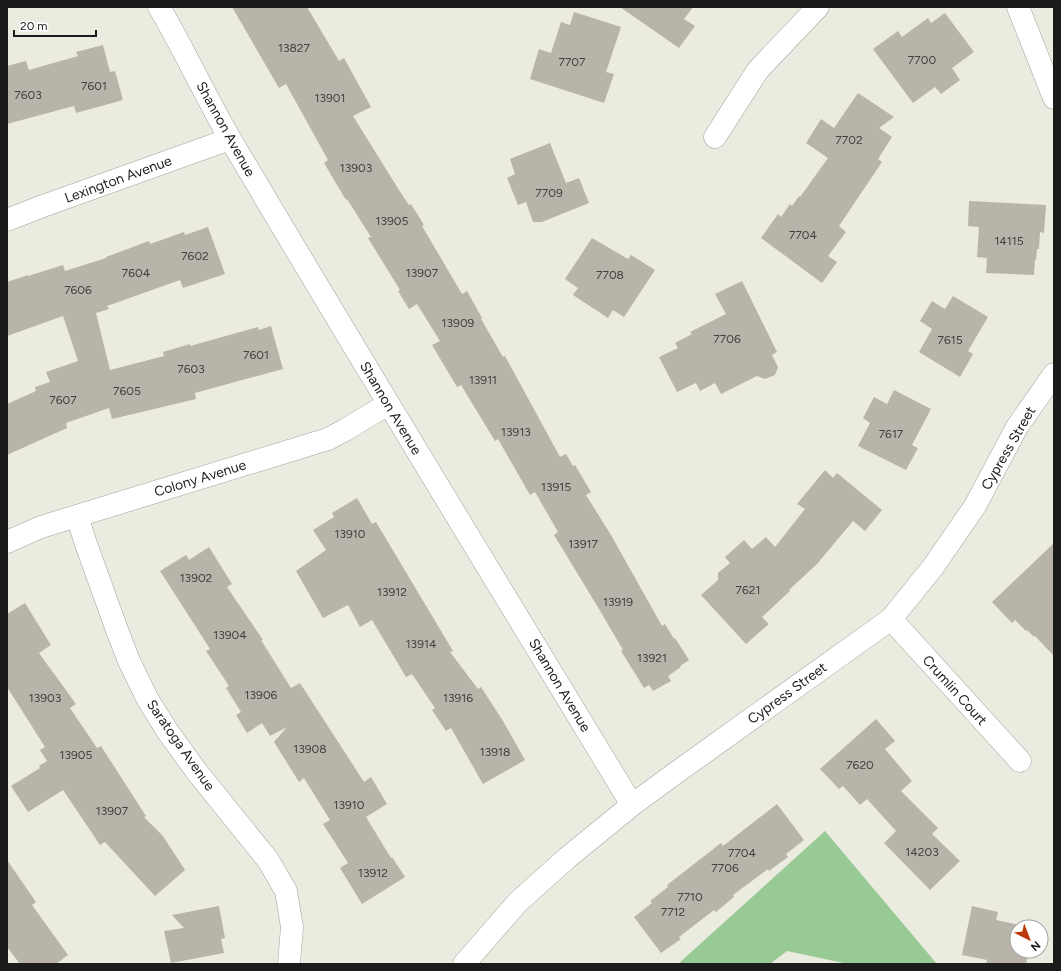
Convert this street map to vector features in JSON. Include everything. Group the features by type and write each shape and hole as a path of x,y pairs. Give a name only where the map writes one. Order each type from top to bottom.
{"street":[{"name":"Shannon Avenue","path":"159,7 230,139 388,404 632,805"},
{"path":"715,137 758,70 818,7"},
{"path":"1018,7 1054,98"},
{"name":"Lexington Avenue","path":"7,220 230,139"},
{"name":"Cypress Street","path":"464,964 518,902 632,805 891,619 933,567 975,506 1016,427 1054,374"},
{"name":"Colony Avenue","path":"7,542 41,527 328,439 346,430 388,404"},
{"name":"Saratoga Avenue","path":"77,516 117,630 129,661 148,700 168,732 197,772 268,860 286,891 292,927 289,964"},
{"name":"Crumlin Court","path":"891,619 1020,761"}],"green space":[{"path":"825,831 937,964 848,964 787,951 770,964 678,964"}],"building":[{"path":"232,7 307,7 339,61 344,58 371,107 353,116 399,190 409,205 411,204 424,225 422,226 462,294 467,291 482,318 481,319 503,357 505,356 560,457 566,454 573,466 575,465 591,492 586,495 611,535 662,626 665,624 689,660 668,676 671,681 653,691 649,685 644,688 621,651 623,650 599,609 554,535 558,532 535,492 530,495 498,439 495,441 461,385 457,387 432,345 440,341 417,304 409,309 398,291 400,290 368,238 371,237 347,199 346,200 324,163 328,160 286,84 279,88"},
{"path":"620,7 693,7 684,19 695,26 679,48"},
{"path":"574,12 621,27 606,72 614,74 604,103 530,79 539,49 551,53 561,22 570,25"},
{"path":"945,13 974,52 952,68 960,80 941,94 935,87 913,103 873,49 898,31 902,37 928,18 931,23"},
{"path":"103,45 110,72 115,71 123,100 76,113 74,106 7,124 7,66 26,61 29,70 78,56 76,52"},
{"path":"858,93 894,117 879,128 892,137 878,159 882,162 839,226 846,232 828,256 837,262 822,283 761,238 778,214 781,217 790,204 792,206 799,196 800,197 828,158 806,143 821,119 834,128"},
{"path":"550,143 566,183 579,178 589,203 542,222 533,222 526,202 518,205 507,178 515,174 510,159"},
{"path":"969,201 1046,205 1044,233 1040,232 1039,249 1037,249 1034,275 986,273 987,258 977,257 979,227 968,226"},
{"path":"208,227 225,274 183,288 180,280 107,306 109,309 96,313 110,370 164,356 163,352 190,344 190,346 258,327 259,330 271,326 283,369 195,393 196,399 112,419 109,408 66,423 67,428 7,455 7,404 36,391 35,387 50,382 46,372 78,361 63,316 7,336 7,282 63,265 65,271 106,258 149,241 150,244 184,232 185,235"},
{"path":"592,238 628,259 631,255 655,270 624,317 613,310 608,318 573,295 578,288 565,279"},
{"path":"742,281 777,352 772,355 778,367 775,375 765,379 757,376 721,394 715,383 700,391 696,383 677,392 659,357 678,348 675,343 692,334 690,332 726,314 715,294"},
{"path":"953,296 988,317 968,351 973,354 960,377 919,352 932,329 920,321 932,301 945,309"},
{"path":"894,390 931,409 912,445 918,448 906,470 858,446 870,423 863,418 874,397 887,404"},
{"path":"825,470 833,478 837,473 882,510 865,531 853,521 817,564 762,617 769,624 746,644 701,595 718,580 718,573 730,563 725,557 744,540 752,549 766,537 775,547 805,509 797,504"},
{"path":"357,498 372,524 376,522 453,651 450,652 478,689 481,687 503,721 525,760 483,784 451,728 446,731 432,710 435,708 412,674 406,677 372,620 360,627 348,605 323,618 296,571 326,550 313,530 334,517 332,513"},
{"path":"1054,543 1054,656 1035,636 1034,637 1027,630 1026,631 1015,620 1012,623 992,602"},
{"path":"209,547 232,584 227,587 263,640 261,640 291,688 300,683 364,782 371,777 387,804 366,817 391,858 392,857 405,877 362,904 340,868 348,863 323,824 330,820 304,778 299,782 274,742 287,727 270,736 262,723 247,733 236,715 241,712 226,688 229,686 206,651 210,649 160,571 186,555 189,560"},
{"path":"25,603 51,645 39,653 76,704 70,708 97,748 101,746 146,816 144,817 163,836 185,870 155,896 105,842 100,845 63,790 28,812 11,786 40,768 39,766 47,761 40,750 45,747 7,687 7,614"},
{"path":"876,719 895,741 885,749 912,781 901,791 938,828 932,834 960,861 930,890 884,843 896,831 867,799 860,805 843,786 839,789 820,769"},
{"path":"777,804 804,840 786,854 788,857 769,871 768,869 733,895 734,897 716,912 714,910 679,937 681,939 661,953 634,917 652,903 650,901 668,887 667,885 721,843 723,846"},
{"path":"7,860 36,902 32,905 68,955 56,964 20,964 7,947"},
{"path":"219,906 225,938 221,939 224,953 171,963 164,931 184,928 172,915"},
{"path":"972,906 998,912 996,920 1009,923 1009,959 1027,959 1026,964 986,964 987,960 962,955"}]}
